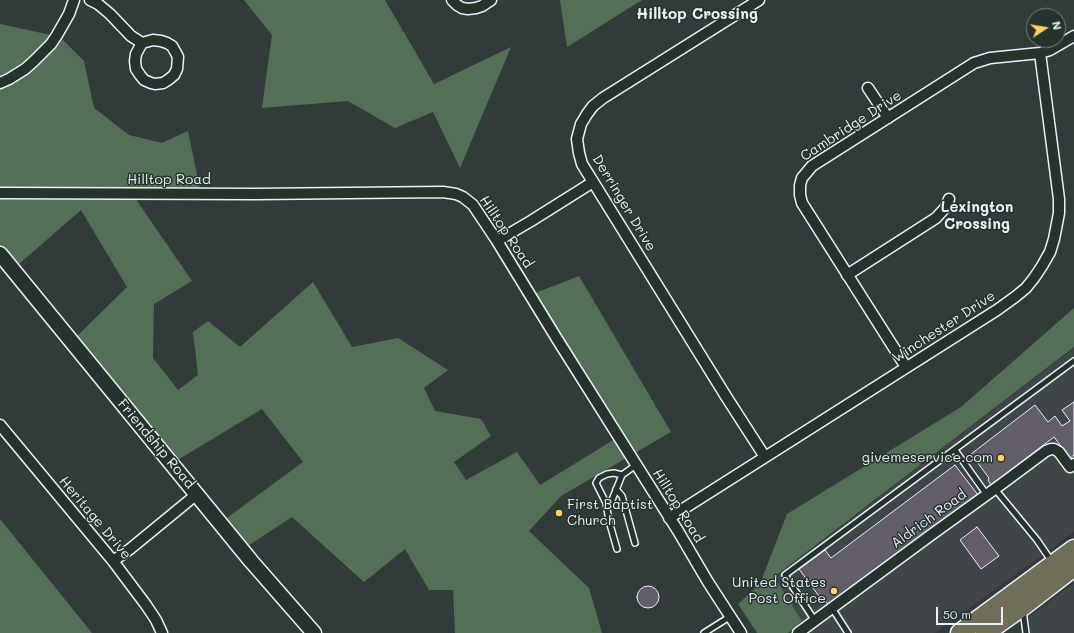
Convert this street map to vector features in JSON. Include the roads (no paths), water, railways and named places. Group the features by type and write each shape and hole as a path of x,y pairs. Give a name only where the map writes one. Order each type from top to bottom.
{"highway":[{"path":"960,633 1074,549"},
{"path":"985,633 1074,567"}],"street":[{"path":"0,83 25,69 51,44 69,14 74,0"},
{"path":"90,0 98,4 131,36 142,43 153,40 161,40 172,46 176,53 178,64 174,75 168,80 155,84 144,80 136,69 135,61 136,54 142,43"},
{"path":"452,0 462,8 468,9 482,6 491,0"},
{"name":"Derringer Drive","path":"759,0 603,98 593,106 587,114 581,124 577,139 582,164 765,457"},
{"name":"Cambridge Drive","path":"906,367 802,203 800,185 804,174 812,166 974,63 990,58 1040,53 1050,50 1074,36"},
{"name":"Winchester Drive","path":"669,518 1015,297 1026,288 1034,278 1050,252 1058,225 1059,199 1040,53"},
{"path":"868,88 888,118"},
{"path":"497,241 531,222 593,182"},
{"name":"Hilltop Road","path":"0,194 444,192 463,197 473,205 497,241 556,339 741,633"},
{"path":"847,275 936,218 946,208 949,199"},
{"name":"Friendship Road","path":"0,254 251,561 314,633"},
{"name":"Heritage Drive","path":"0,425 113,560 146,605 156,620 162,633"},
{"name":"Aldrich Road","path":"798,633 1046,451 1052,448 1059,452 1070,467 1074,464"},
{"path":"113,560 130,549 197,494"}],"lane":[{"path":"815,621 785,575 1074,361"},
{"path":"955,450 991,492 1036,540 1054,564"},
{"path":"606,503 612,500 622,475 636,465"},
{"path":"617,549 609,521 606,503 596,483 599,478 607,474 614,473 622,475"},
{"path":"616,488 622,496 635,543"},
{"path":"1022,607 1026,633"},
{"path":"832,608 848,633"},
{"path":"704,633 731,616"}],"place":[{"name":"givemeservice.com","path":"1001,458"},
{"name":"First Baptist Church","path":"559,513"},
{"name":"United States Post Office","path":"834,591"}],"district":[{"name":"Hilltop Crossing","path":"697,14"},
{"name":"Lexington Crossing","path":"977,216"}]}
